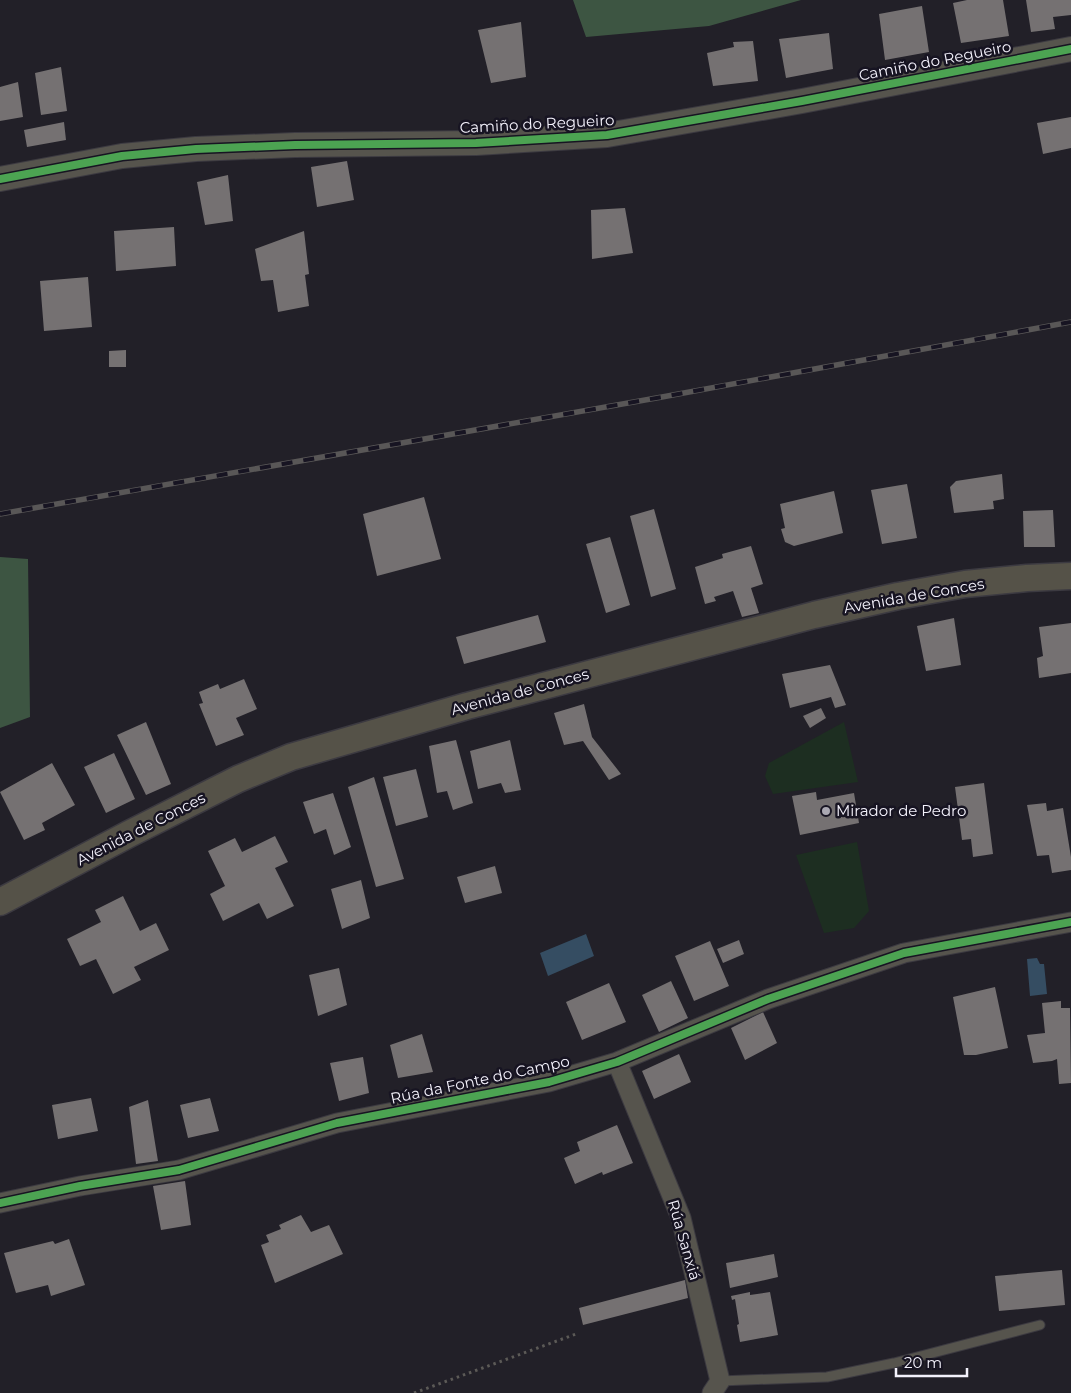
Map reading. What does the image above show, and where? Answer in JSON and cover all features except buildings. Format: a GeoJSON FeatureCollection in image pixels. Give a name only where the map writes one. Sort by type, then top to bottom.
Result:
{"type":"FeatureCollection","features":[{"type":"Feature","properties":{"kind":"main road","name":"Avenida de Conces"},"geometry":{"type":"LineString","coordinates":[[0,902],[238,779],[291,757],[466,706],[814,614],[964,584],[1071,576]]}},
{"type":"Feature","properties":{"kind":"street","name":"Camiño do Regueiro"},"geometry":{"type":"LineString","coordinates":[[0,179],[122,156],[196,149],[295,145],[476,143],[608,136],[1071,49]]}},
{"type":"Feature","properties":{"kind":"street","name":"Rúa da Fonte do Campo"},"geometry":{"type":"LineString","coordinates":[[0,1203],[80,1186],[179,1170],[337,1123],[549,1082],[617,1062],[768,999],[904,953],[1071,922]]}},
{"type":"Feature","properties":{"kind":"street","name":"Rúa Sanxiá"},"geometry":{"type":"LineString","coordinates":[[617,1062],[681,1218],[716,1387]]}},
{"type":"Feature","properties":{"kind":"lane"},"geometry":{"type":"LineString","coordinates":[[716,1387],[827,1377],[894,1363],[1040,1325]]}},
{"type":"Feature","properties":{"kind":"path"},"geometry":{"type":"LineString","coordinates":[[414,1393],[576,1334]]}},
{"type":"Feature","properties":{"kind":"green space"},"geometry":{"type":"Polygon","coordinates":[[[573,0],[801,0],[709,26],[586,37],[573,0]]]}},
{"type":"Feature","properties":{"kind":"green space"},"geometry":{"type":"Polygon","coordinates":[[[0,557],[28,559],[30,717],[0,728],[0,557]]]}},
{"type":"Feature","properties":{"kind":"green space"},"geometry":{"type":"Polygon","coordinates":[[[844,722],[858,782],[773,794],[765,776],[769,763],[844,722]]]}},
{"type":"Feature","properties":{"kind":"green space"},"geometry":{"type":"Polygon","coordinates":[[[857,842],[869,911],[854,928],[824,933],[796,855],[857,842]]]}},
{"type":"Feature","properties":{"kind":"water"},"geometry":{"type":"Polygon","coordinates":[[[586,934],[594,956],[548,976],[540,953],[586,934]]]}},
{"type":"Feature","properties":{"kind":"water"},"geometry":{"type":"Polygon","coordinates":[[[1037,958],[1040,964],[1044,964],[1047,994],[1030,996],[1027,959],[1037,958]]]}},
{"type":"Feature","properties":{"kind":"railway"},"geometry":{"type":"LineString","coordinates":[[0,514],[662,397],[1071,322]]}},
{"type":"Feature","properties":{"kind":"cycle path"},"geometry":{"type":"LineString","coordinates":[[0,179],[122,156],[196,149],[295,145],[476,143],[607,135],[802,101],[1071,49]]}},
{"type":"Feature","properties":{"kind":"cycle path"},"geometry":{"type":"LineString","coordinates":[[0,1203],[80,1186],[179,1170],[337,1123],[549,1082],[617,1062],[768,999],[904,953],[1071,922]]}},
{"type":"Feature","properties":{"kind":"place","name":"Mirador de Pedro"},"geometry":{"type":"Point","coordinates":[826,811]}}]}
